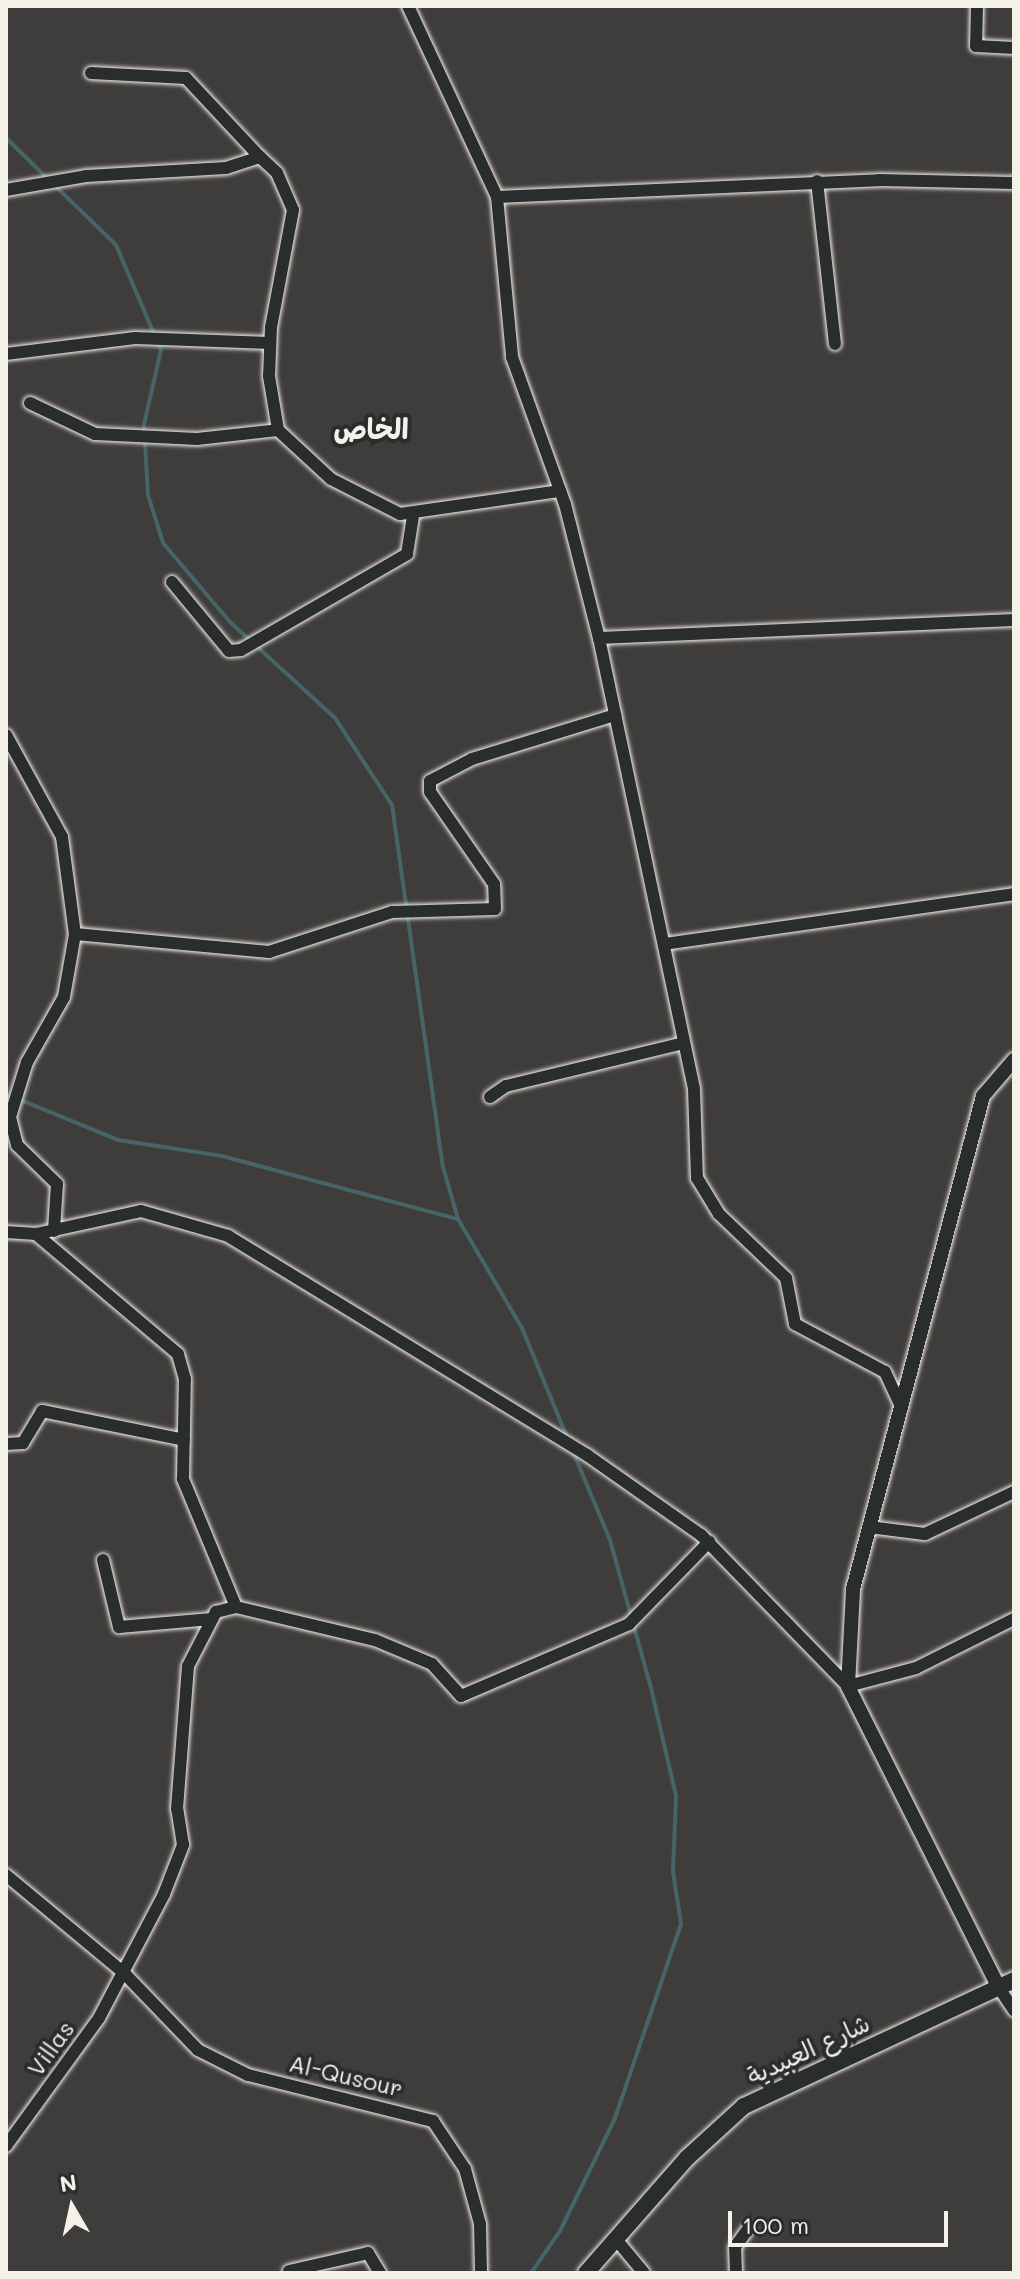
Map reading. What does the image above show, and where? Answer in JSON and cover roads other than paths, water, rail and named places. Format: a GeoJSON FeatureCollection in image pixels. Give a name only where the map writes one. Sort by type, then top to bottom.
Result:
{"type":"FeatureCollection","features":[{"type":"Feature","properties":{"kind":"main road","name":"شارع العبيدية"},"geometry":{"type":"LineString","coordinates":[[586,2273],[615,2238],[744,2106],[1006,1984]]}},
{"type":"Feature","properties":{"kind":"street"},"geometry":{"type":"LineString","coordinates":[[408,6],[497,197],[512,357],[560,491],[599,638],[698,1118],[697,1178],[708,1198],[786,1278],[795,1324],[885,1372],[901,1406]]}},
{"type":"Feature","properties":{"kind":"street"},"geometry":{"type":"LineString","coordinates":[[977,6],[976,46],[1014,48]]}},
{"type":"Feature","properties":{"kind":"street"},"geometry":{"type":"LineString","coordinates":[[91,73],[186,78],[277,173],[293,210],[270,343],[278,430],[331,479],[383,508],[413,515],[560,491]]}},
{"type":"Feature","properties":{"kind":"street"},"geometry":{"type":"LineString","coordinates":[[6,190],[86,176],[226,168],[260,157]]}},
{"type":"Feature","properties":{"kind":"street"},"geometry":{"type":"LineString","coordinates":[[497,197],[817,181],[1014,183]]}},
{"type":"Feature","properties":{"kind":"street"},"geometry":{"type":"LineString","coordinates":[[817,181],[835,344]]}},
{"type":"Feature","properties":{"kind":"street"},"geometry":{"type":"LineString","coordinates":[[6,354],[135,338],[270,343]]}},
{"type":"Feature","properties":{"kind":"street"},"geometry":{"type":"LineString","coordinates":[[30,403],[95,434],[197,439],[278,430]]}},
{"type":"Feature","properties":{"kind":"street"},"geometry":{"type":"LineString","coordinates":[[172,582],[229,651],[241,650],[407,554],[413,515]]}},
{"type":"Feature","properties":{"kind":"street"},"geometry":{"type":"LineString","coordinates":[[599,638],[1014,620]]}},
{"type":"Feature","properties":{"kind":"street"},"geometry":{"type":"LineString","coordinates":[[75,934],[269,952],[392,912],[495,909],[494,884],[430,792],[430,781],[472,759],[615,715]]}},
{"type":"Feature","properties":{"kind":"street"},"geometry":{"type":"LineString","coordinates":[[6,735],[62,837],[75,934],[64,997],[27,1062],[10,1117],[17,1145],[57,1184],[54,1231]]}},
{"type":"Feature","properties":{"kind":"street"},"geometry":{"type":"LineString","coordinates":[[664,944],[1014,894]]}},
{"type":"Feature","properties":{"kind":"street"},"geometry":{"type":"LineString","coordinates":[[490,1097],[506,1086],[684,1043]]}},
{"type":"Feature","properties":{"kind":"street"},"geometry":{"type":"LineString","coordinates":[[848,1686],[853,1589],[983,1096],[1014,1060]]}},
{"type":"Feature","properties":{"kind":"street"},"geometry":{"type":"LineString","coordinates":[[6,1232],[36,1234],[141,1211],[228,1236],[587,1455],[709,1542],[848,1686],[1006,1984],[1014,2010]]}},
{"type":"Feature","properties":{"kind":"street"},"geometry":{"type":"LineString","coordinates":[[36,1234],[178,1354],[191,1509],[236,1607]]}},
{"type":"Feature","properties":{"kind":"street"},"geometry":{"type":"LineString","coordinates":[[6,1444],[23,1443],[42,1411],[184,1440]]}},
{"type":"Feature","properties":{"kind":"street"},"geometry":{"type":"LineString","coordinates":[[869,1527],[925,1534],[1014,1492]]}},
{"type":"Feature","properties":{"kind":"street"},"geometry":{"type":"LineString","coordinates":[[103,1560],[119,1627],[212,1619],[236,1607],[375,1640],[432,1664],[461,1696],[629,1624],[709,1542]]}},
{"type":"Feature","properties":{"kind":"street","name":"Villas"},"geometry":{"type":"LineString","coordinates":[[6,2146],[99,2018],[183,1845],[177,1809],[188,1666],[212,1619]]}},
{"type":"Feature","properties":{"kind":"street"},"geometry":{"type":"LineString","coordinates":[[848,1686],[916,1668],[1014,1619]]}},
{"type":"Feature","properties":{"kind":"street","name":"Al-Qusour"},"geometry":{"type":"LineString","coordinates":[[6,1875],[123,1972],[198,2050],[248,2075],[433,2121],[465,2169],[480,2224],[481,2273]]}},
{"type":"Feature","properties":{"kind":"street"},"geometry":{"type":"LineString","coordinates":[[736,2273],[735,2247],[749,2228]]}},
{"type":"Feature","properties":{"kind":"street"},"geometry":{"type":"LineString","coordinates":[[615,2238],[644,2273]]}},
{"type":"Feature","properties":{"kind":"street"},"geometry":{"type":"LineString","coordinates":[[289,2271],[368,2253],[380,2273]]}},
{"type":"Feature","properties":{"kind":"waterway"},"geometry":{"type":"LineString","coordinates":[[6,138],[116,245],[161,350],[144,424],[148,495],[163,543],[230,622],[335,718],[392,805],[443,1167],[458,1219],[522,1328],[567,1437]]}},
{"type":"Feature","properties":{"kind":"waterway"},"geometry":{"type":"LineString","coordinates":[[6,1094],[118,1140],[222,1156],[457,1219]]}},
{"type":"Feature","properties":{"kind":"waterway"},"geometry":{"type":"LineString","coordinates":[[531,2273],[560,2231],[615,2118],[681,1924],[673,1872],[676,1796],[651,1688],[610,1540],[572,1449]]}},
{"type":"Feature","properties":{"kind":"district","name":"الخاص"},"geometry":{"type":"Point","coordinates":[371,428]}}]}
